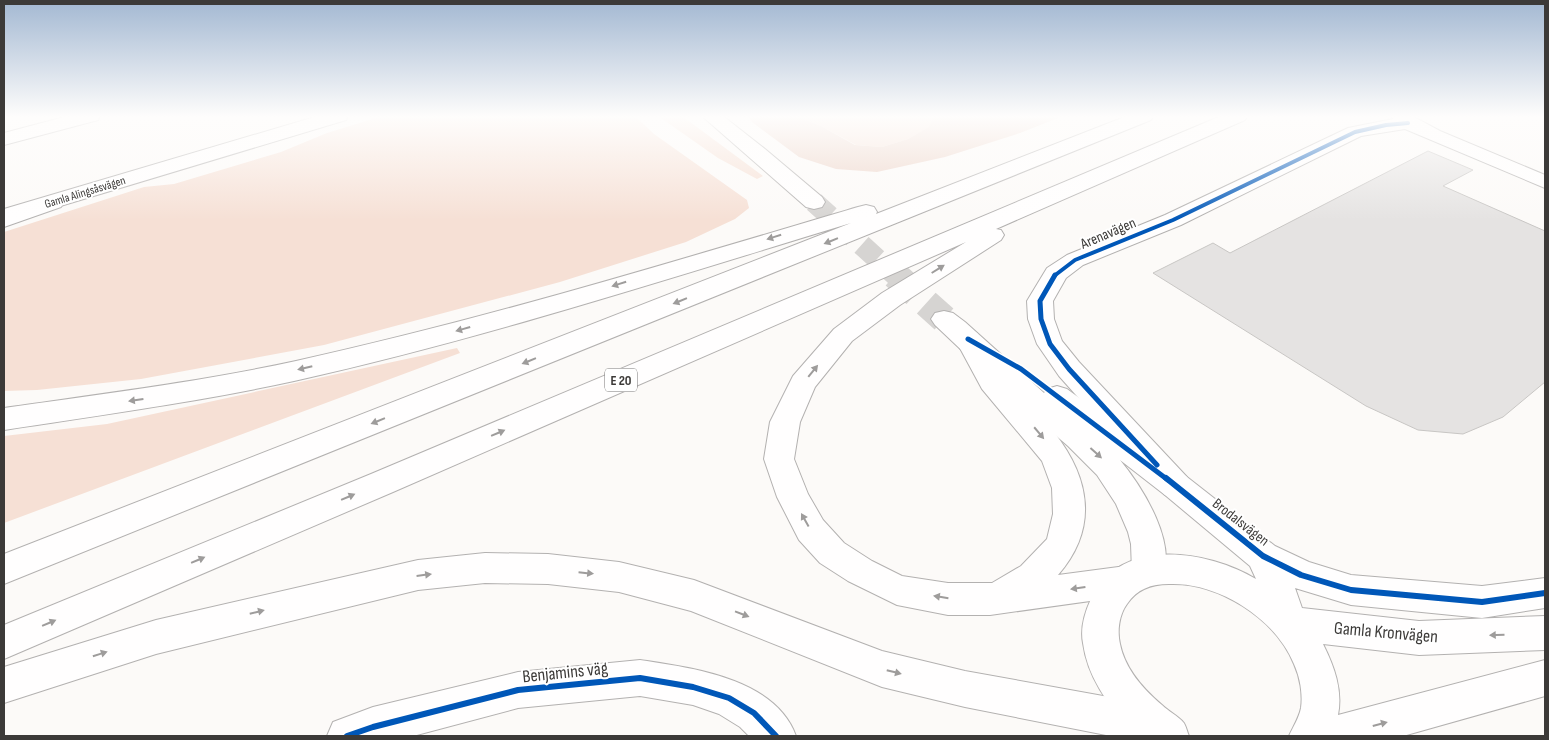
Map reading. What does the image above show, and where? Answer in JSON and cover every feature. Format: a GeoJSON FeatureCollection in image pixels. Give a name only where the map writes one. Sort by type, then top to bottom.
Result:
{"type":"FeatureCollection","features":[{"type":"Feature","properties":{"kind":"main road","name":"Gamla Alingsåsvägen"},"geometry":{"type":"LineString","coordinates":[[4,198],[170,151]]}},
{"type":"Feature","properties":{"kind":"main road","name":"Gamla Alingsåsvägen"},"geometry":{"type":"LineString","coordinates":[[4,216],[225,151]]}},
{"type":"Feature","properties":{"kind":"main road"},"geometry":{"type":"LineString","coordinates":[[755,151],[814,202]]}},
{"type":"Feature","properties":{"kind":"main road"},"geometry":{"type":"LineString","coordinates":[[4,569],[1058,151]]}},
{"type":"Feature","properties":{"kind":"main road","name":"E 20"},"geometry":{"type":"LineString","coordinates":[[4,642],[374,486],[1157,151]]}},
{"type":"Feature","properties":{"kind":"main road","name":"Arenavägen"},"geometry":{"type":"LineString","coordinates":[[1176,486],[1069,369],[1050,344],[1041,319],[1040,300],[1056,273],[1075,260],[1173,220],[1317,151]]}},
{"type":"Feature","properties":{"kind":"main road","name":"Arenavägen"},"geometry":{"type":"LineString","coordinates":[[1468,151],[1545,182]]}},
{"type":"Feature","properties":{"kind":"main road"},"geometry":{"type":"LineString","coordinates":[[4,419],[184,393],[294,371],[420,341],[569,300],[815,225],[990,178]]}},
{"type":"Feature","properties":{"kind":"main road"},"geometry":{"type":"LineString","coordinates":[[1066,189],[891,299],[843,335],[803,383],[785,422],[779,459],[793,497],[811,530],[832,554],[860,571],[898,590],[948,598],[990,599],[1138,576],[1175,568],[1205,572],[1219,577],[1256,596],[1287,623],[1309,654],[1320,688],[1318,720],[1309,736]]}},
{"type":"Feature","properties":{"kind":"main road"},"geometry":{"type":"LineString","coordinates":[[4,220],[54,202]]}},
{"type":"Feature","properties":{"kind":"main road","name":"Brodalsvägen"},"geometry":{"type":"LineString","coordinates":[[944,319],[968,338],[1011,380],[1103,460],[1135,507],[1147,540],[1138,576]]}},
{"type":"Feature","properties":{"kind":"main road"},"geometry":{"type":"LineString","coordinates":[[968,338],[992,381],[1054,452],[1066,475],[1070,499],[1069,518],[1063,542],[1045,567],[1019,588],[990,599]]}},
{"type":"Feature","properties":{"kind":"main road","name":"Brodalsvägen"},"geometry":{"type":"LineString","coordinates":[[968,338],[1021,369],[1176,486],[1263,556],[1301,574],[1351,590],[1482,602],[1545,593]]}},
{"type":"Feature","properties":{"kind":"main road","name":"Brodalsvägen"},"geometry":{"type":"LineString","coordinates":[[1263,556],[1281,595],[1287,623]]}},
{"type":"Feature","properties":{"kind":"main road"},"geometry":{"type":"LineString","coordinates":[[4,685],[156,637],[418,575],[485,568],[548,569],[620,577],[694,596],[882,669],[965,689],[1161,731]]}},
{"type":"Feature","properties":{"kind":"main road"},"geometry":{"type":"LineString","coordinates":[[1138,576],[1115,591],[1107,604],[1102,618],[1101,635],[1110,672],[1121,691],[1135,708],[1161,731]]}},
{"type":"Feature","properties":{"kind":"main road","name":"Gamla Kronvägen"},"geometry":{"type":"LineString","coordinates":[[1287,623],[1419,638],[1545,633]]}},
{"type":"Feature","properties":{"kind":"main road","name":"Benjamins väg"},"geometry":{"type":"LineString","coordinates":[[347,736],[372,727],[518,690],[640,678],[693,687],[729,698],[754,713],[776,736]]}},
{"type":"Feature","properties":{"kind":"main road"},"geometry":{"type":"LineString","coordinates":[[1333,736],[1545,678]]}},
{"type":"Feature","properties":{"kind":"shaded area"},"geometry":{"type":"Polygon","coordinates":[[[677,151],[747,200],[749,208],[735,219],[686,242],[560,282],[324,345],[141,379],[37,390],[4,391],[4,232],[144,187],[174,184],[281,152],[677,151]]]}},
{"type":"Feature","properties":{"kind":"shaded area"},"geometry":{"type":"Polygon","coordinates":[[[707,151],[729,151],[763,176],[757,179],[707,151]]]}},
{"type":"Feature","properties":{"kind":"shaded area"},"geometry":{"type":"Polygon","coordinates":[[[790,151],[965,151],[945,157],[877,172],[836,169],[799,157],[790,151]]]}},
{"type":"Feature","properties":{"kind":"shaded area"},"geometry":{"type":"Polygon","coordinates":[[[457,348],[460,353],[4,523],[4,436],[107,424],[457,348]]]}},
{"type":"Feature","properties":{"kind":"building"},"geometry":{"type":"Polygon","coordinates":[[[1428,151],[1473,170],[1443,186],[1545,231],[1545,382],[1503,417],[1463,434],[1418,430],[1366,406],[1153,273],[1213,243],[1230,253],[1428,151]]]}},
{"type":"Feature","properties":{"kind":"tunnel"},"geometry":{"type":"LineString","coordinates":[[814,202],[896,276]]}},
{"type":"Feature","properties":{"kind":"tunnel"},"geometry":{"type":"LineString","coordinates":[[895,275],[944,319]]}},
{"type":"Feature","properties":{"kind":"cycle path"},"geometry":{"type":"LineString","coordinates":[[1157,465],[1069,369],[1050,344],[1041,319],[1040,301],[1047,286],[1056,273],[1075,260],[1173,220],[1317,151]]}},
{"type":"Feature","properties":{"kind":"cycle path"},"geometry":{"type":"LineString","coordinates":[[968,339],[1021,369],[1176,486],[1263,556],[1301,575],[1351,590],[1482,602],[1545,593]]}},
{"type":"Feature","properties":{"kind":"cycle path"},"geometry":{"type":"LineString","coordinates":[[347,736],[373,727],[518,690],[640,678],[693,687],[729,698],[754,713],[776,736]]}}]}
